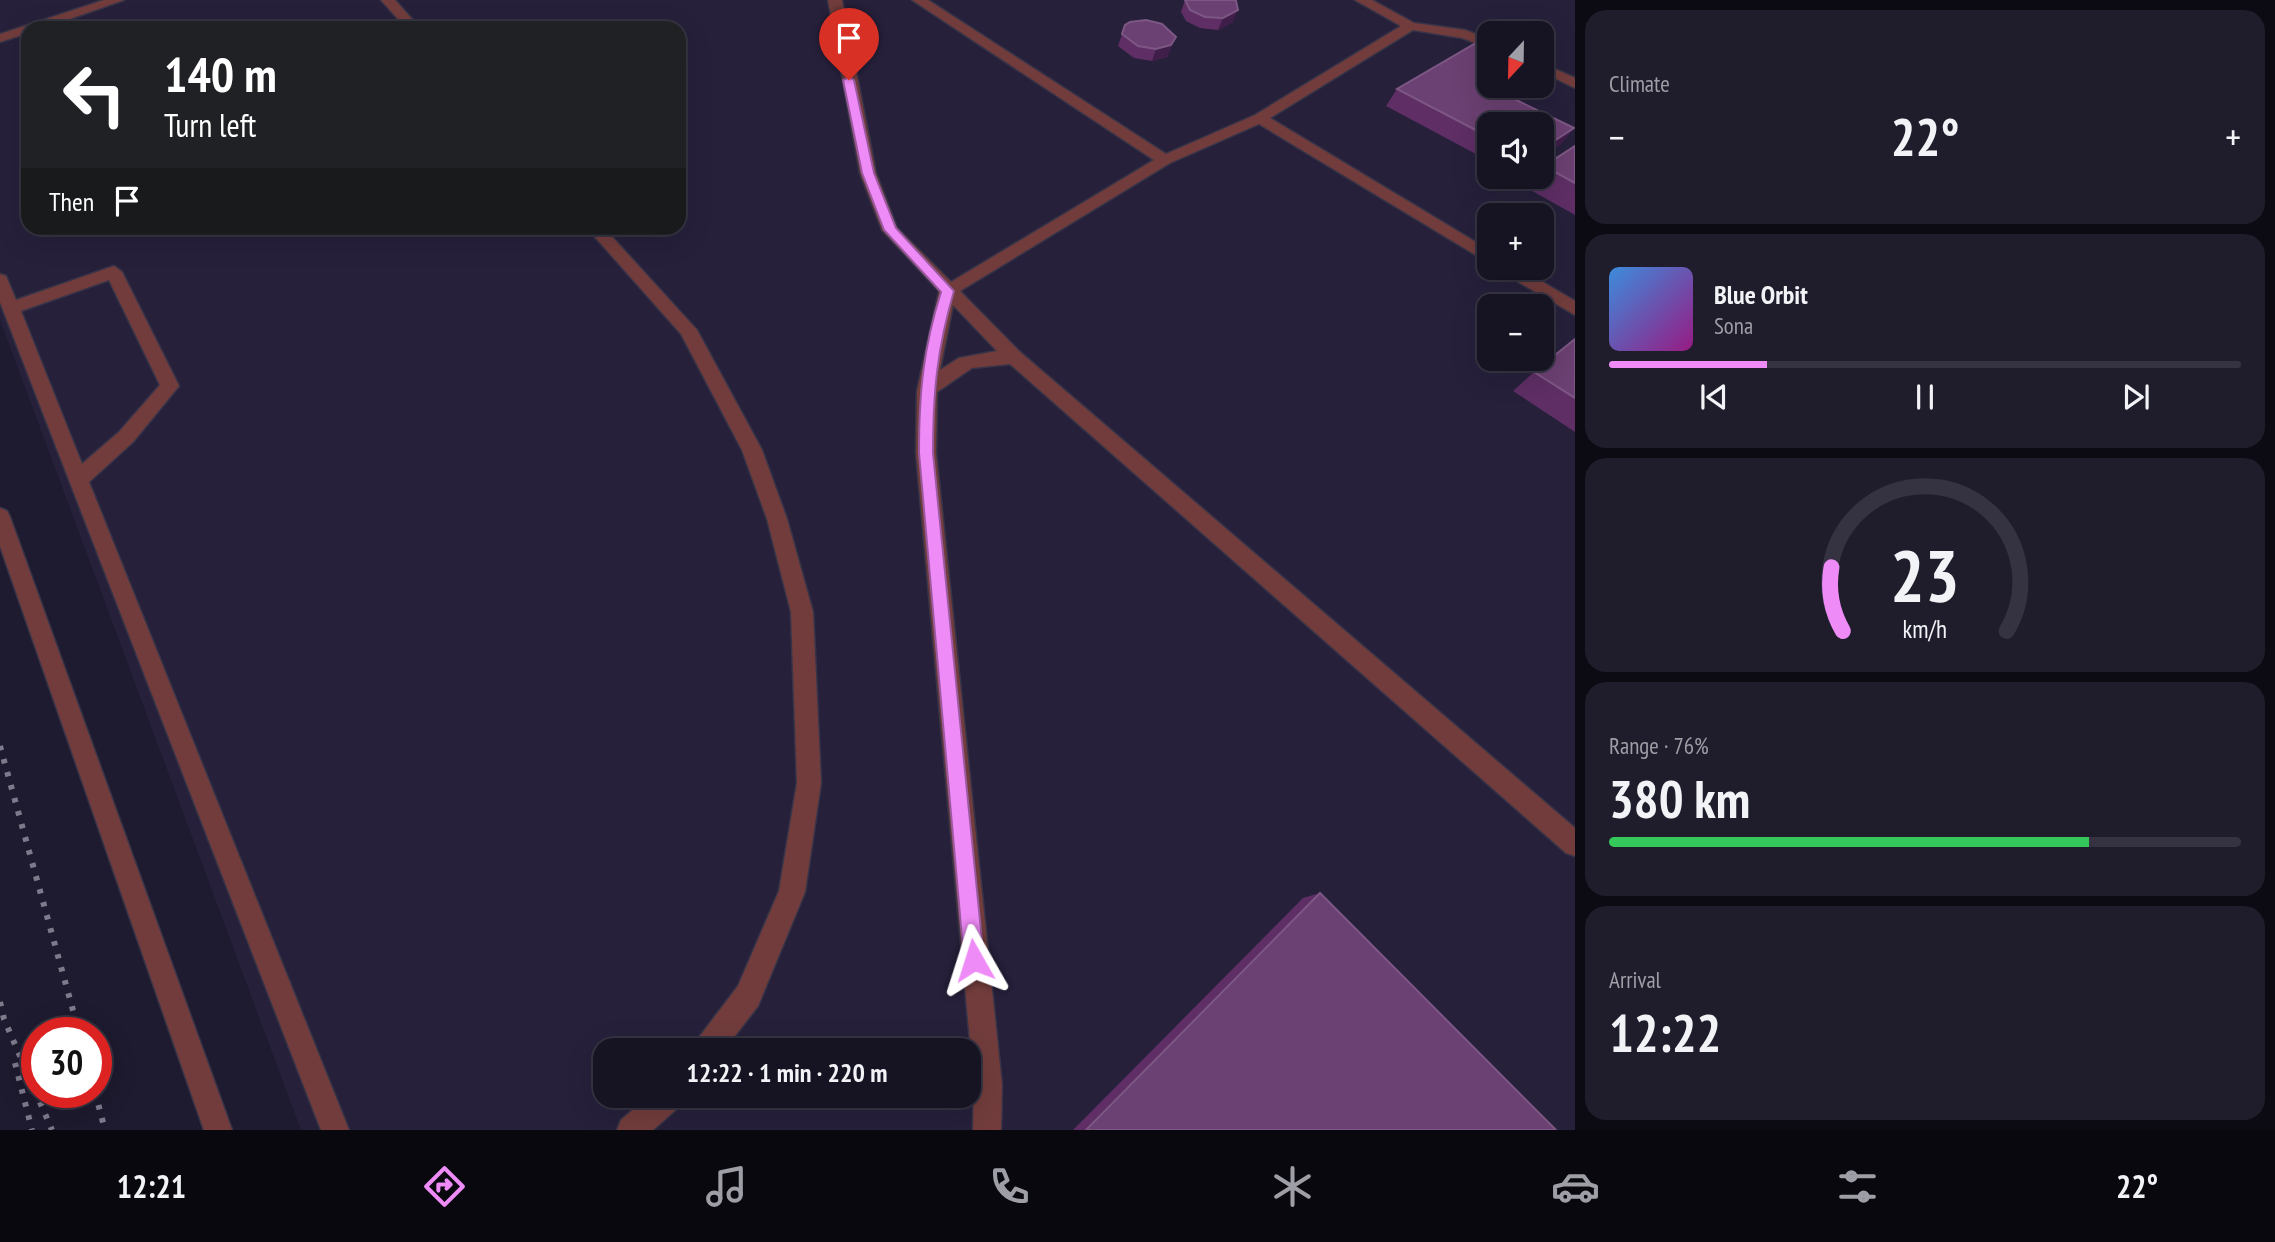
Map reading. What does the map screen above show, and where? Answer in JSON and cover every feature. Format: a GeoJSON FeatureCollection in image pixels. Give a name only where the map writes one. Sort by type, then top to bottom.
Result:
{"type":"FeatureCollection","features":[{"type":"Feature","properties":{"kind":"street"},"geometry":{"type":"LineString","coordinates":[[54,21],[117,0]]}},
{"type":"Feature","properties":{"kind":"street"},"geometry":{"type":"LineString","coordinates":[[388,0],[407,21]]}},
{"type":"Feature","properties":{"kind":"street"},"geometry":{"type":"LineString","coordinates":[[835,0],[868,173],[890,230],[1014,357],[1575,844]]}},
{"type":"Feature","properties":{"kind":"street"},"geometry":{"type":"LineString","coordinates":[[919,0],[1164,160]]}},
{"type":"Feature","properties":{"kind":"street"},"geometry":{"type":"LineString","coordinates":[[1362,0],[1411,26],[1465,34],[1477,39]]}},
{"type":"Feature","properties":{"kind":"street"},"geometry":{"type":"LineString","coordinates":[[987,1130],[988,1085],[926,453],[926,391],[935,333],[948,291],[1164,160],[1260,118],[1411,26]]}},
{"type":"Feature","properties":{"kind":"street"},"geometry":{"type":"LineString","coordinates":[[0,38],[21,32]]}},
{"type":"Feature","properties":{"kind":"street"},"geometry":{"type":"LineString","coordinates":[[1554,73],[1575,83]]}},
{"type":"Feature","properties":{"kind":"street"},"geometry":{"type":"LineString","coordinates":[[1260,118],[1477,250]]}},
{"type":"Feature","properties":{"kind":"street"},"geometry":{"type":"LineString","coordinates":[[601,235],[688,330],[752,450],[777,519],[802,612],[809,783],[792,892],[748,996],[716,1038]]}},
{"type":"Feature","properties":{"kind":"street"},"geometry":{"type":"LineString","coordinates":[[11,308],[114,272],[170,386],[126,437],[79,479]]}},
{"type":"Feature","properties":{"kind":"street"},"geometry":{"type":"LineString","coordinates":[[0,280],[335,1130]]}},
{"type":"Feature","properties":{"kind":"street"},"geometry":{"type":"LineString","coordinates":[[1527,280],[1575,309]]}},
{"type":"Feature","properties":{"kind":"street"},"geometry":{"type":"LineString","coordinates":[[926,391],[954,367],[976,358],[1014,357]]}},
{"type":"Feature","properties":{"kind":"street"},"geometry":{"type":"LineString","coordinates":[[0,517],[218,1130]]}},
{"type":"Feature","properties":{"kind":"street"},"geometry":{"type":"LineString","coordinates":[[631,1130],[656,1108]]}},
{"type":"Feature","properties":{"kind":"shaded area"},"geometry":{"type":"Polygon","coordinates":[[[0,0],[1575,0],[1575,1130],[301,1130],[0,320],[0,0]]]}},
{"type":"Feature","properties":{"kind":"building"},"geometry":{"type":"Polygon","coordinates":[[[1185,0],[1234,0],[1238,10],[1223,18],[1205,17],[1190,10],[1185,0]]]}},
{"type":"Feature","properties":{"kind":"building"},"geometry":{"type":"Polygon","coordinates":[[[1146,20],[1162,24],[1176,37],[1171,45],[1156,49],[1138,46],[1122,34],[1125,25],[1130,22],[1146,20]]]}},
{"type":"Feature","properties":{"kind":"building"},"geometry":{"type":"Polygon","coordinates":[[[1476,43],[1477,98],[1512,98],[1541,112],[1477,112],[1477,131],[1397,89],[1476,43]]]}},
{"type":"Feature","properties":{"kind":"building"},"geometry":{"type":"Polygon","coordinates":[[[1554,118],[1574,128],[1554,141],[1554,118]]]}},
{"type":"Feature","properties":{"kind":"building"},"geometry":{"type":"Polygon","coordinates":[[[1575,146],[1575,183],[1554,171],[1554,160],[1575,146]]]}},
{"type":"Feature","properties":{"kind":"building"},"geometry":{"type":"Polygon","coordinates":[[[1575,339],[1575,398],[1534,372],[1554,371],[1554,356],[1575,339]]]}},
{"type":"Feature","properties":{"kind":"building"},"geometry":{"type":"Polygon","coordinates":[[[1320,893],[1556,1130],[1086,1130],[1320,893]]]}},
{"type":"Feature","properties":{"kind":"railway"},"geometry":{"type":"LineString","coordinates":[[0,746],[75,1017]]}},
{"type":"Feature","properties":{"kind":"railway"},"geometry":{"type":"LineString","coordinates":[[0,1002],[4,1019],[52,1130]]}},
{"type":"Feature","properties":{"kind":"railway"},"geometry":{"type":"LineString","coordinates":[[15,1063],[32,1130]]}},
{"type":"Feature","properties":{"kind":"railway"},"geometry":{"type":"LineString","coordinates":[[99,1108],[105,1130]]}},
{"type":"Feature","properties":{"kind":"route"},"geometry":{"type":"LineString","coordinates":[[849,80],[868,173],[890,230],[948,291],[935,333],[926,391],[926,453],[974,960]]}}]}
